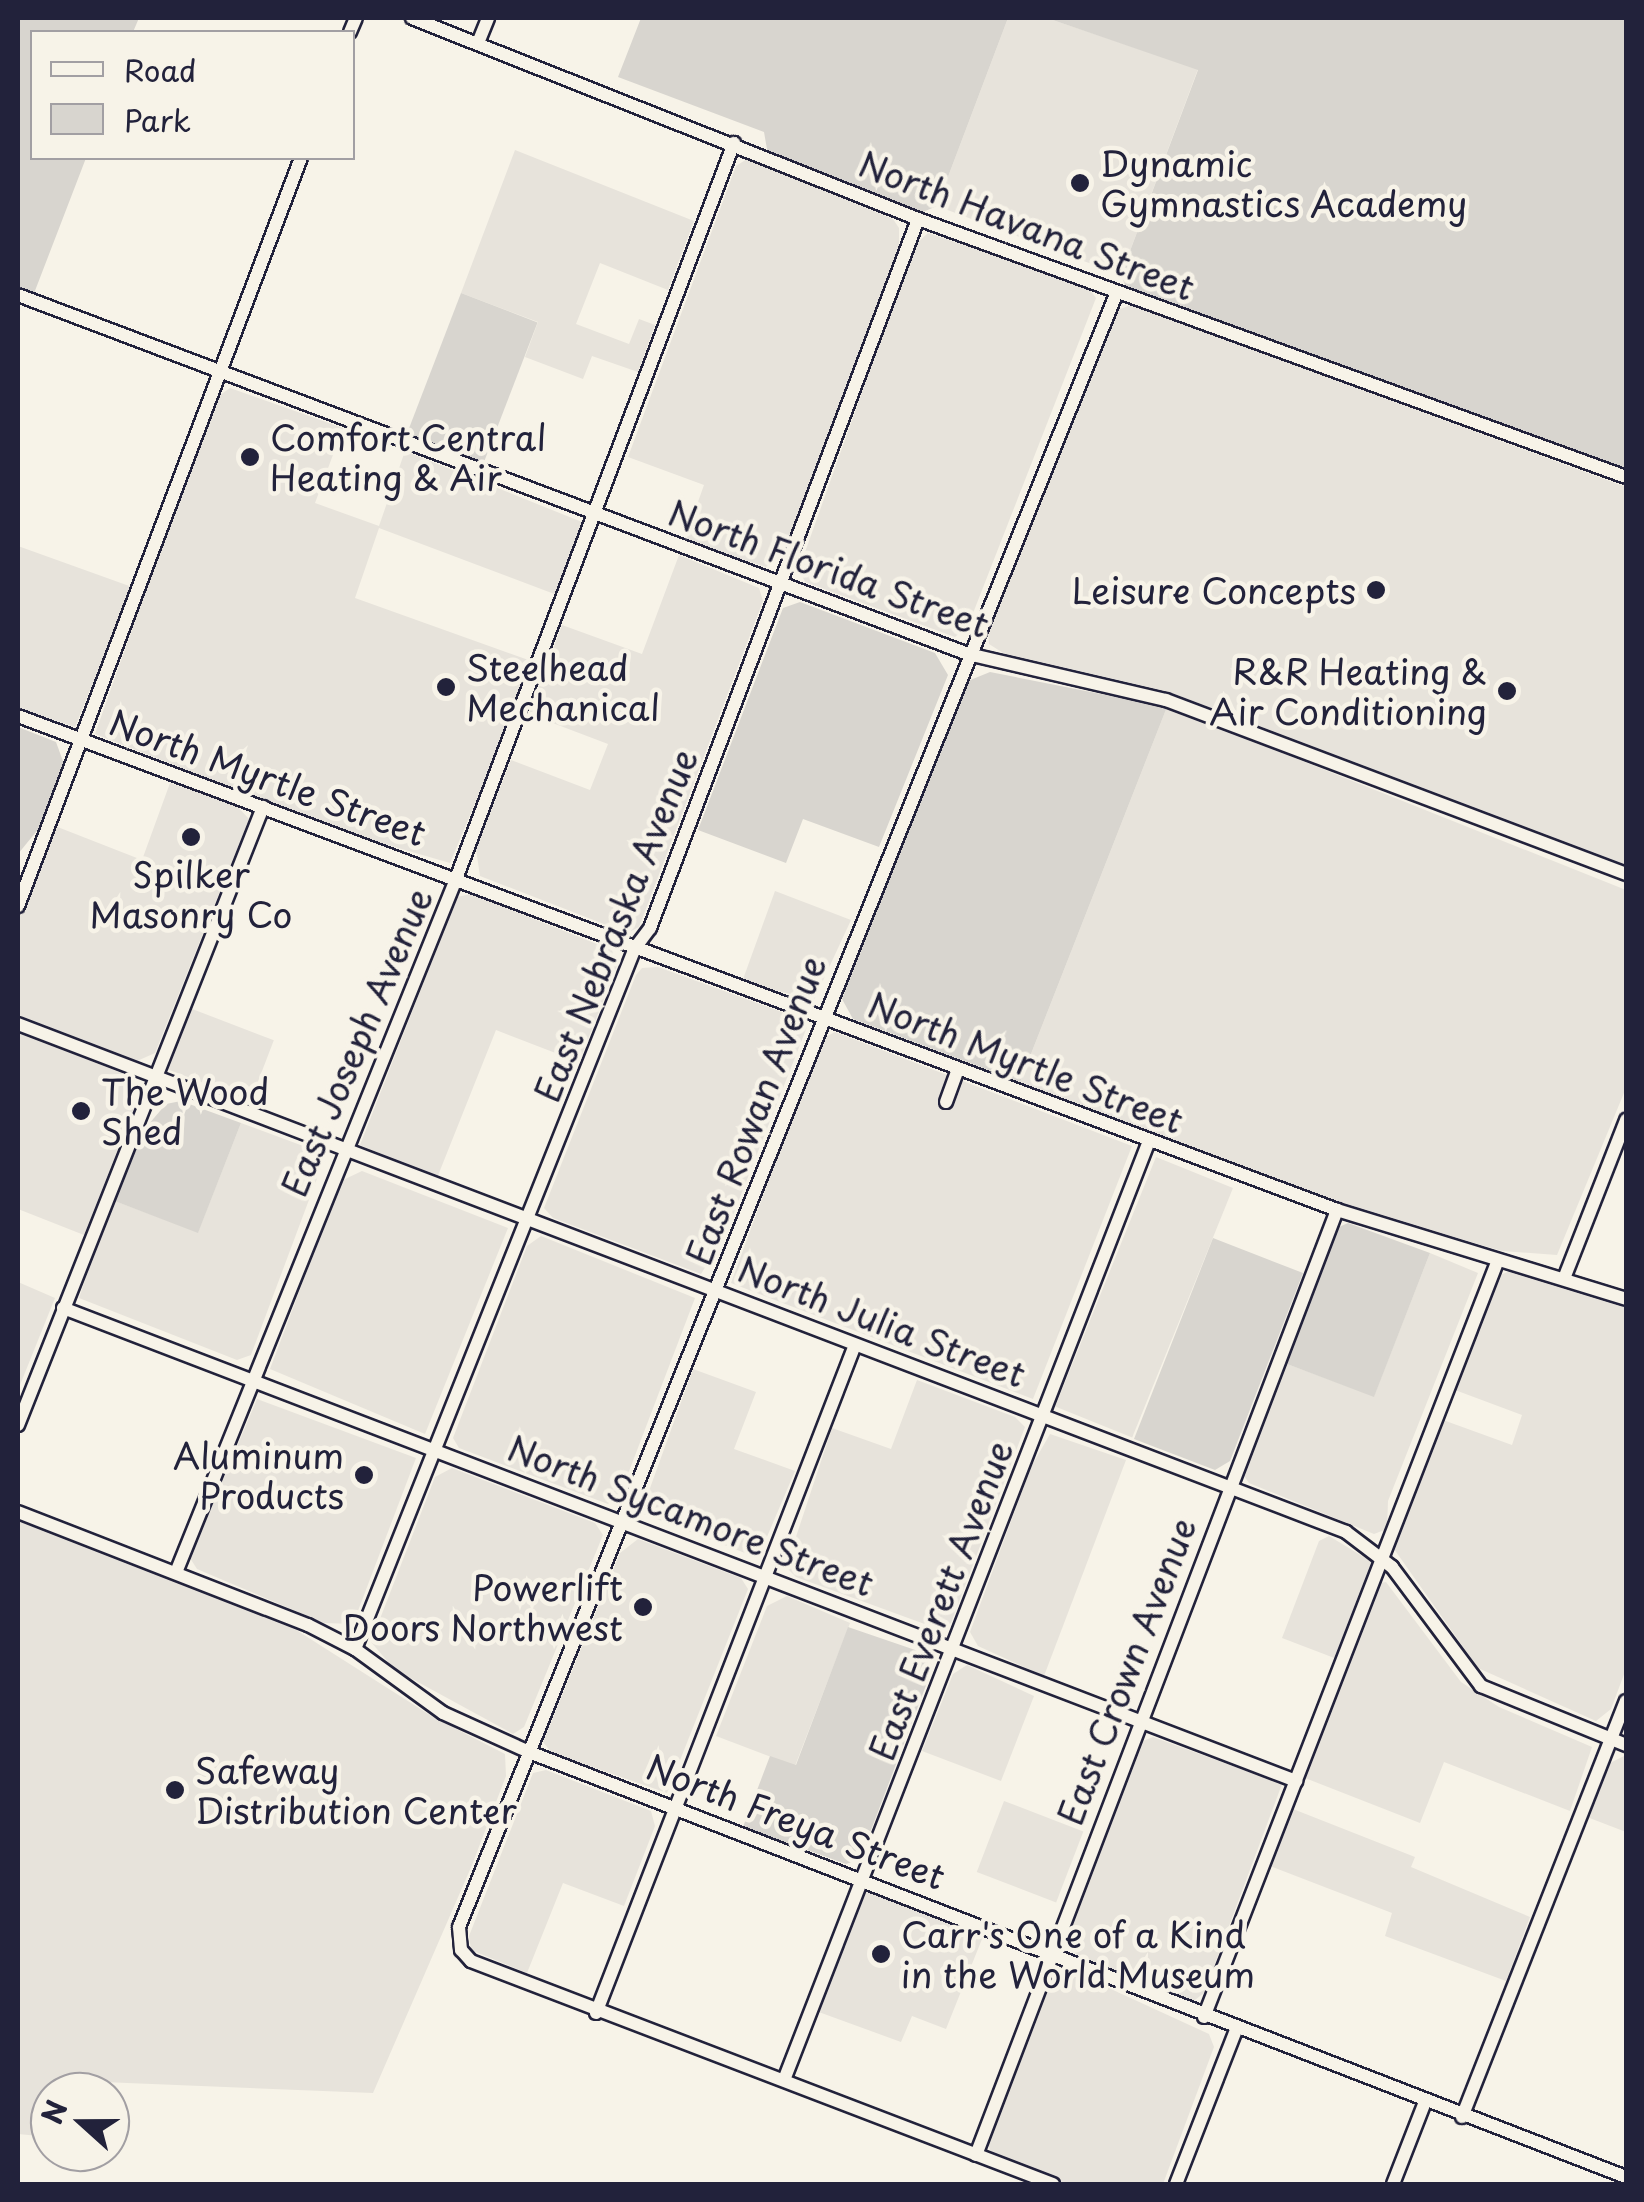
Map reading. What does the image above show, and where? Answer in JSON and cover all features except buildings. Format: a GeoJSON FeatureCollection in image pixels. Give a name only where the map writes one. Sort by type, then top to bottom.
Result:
{"type":"FeatureCollection","features":[{"type":"Feature","properties":{"kind":"street","name":"North Havana Street"},"geometry":{"type":"LineString","coordinates":[[412,18],[918,219],[1626,477]]}},
{"type":"Feature","properties":{"kind":"street"},"geometry":{"type":"LineString","coordinates":[[478,43],[488,18]]}},
{"type":"Feature","properties":{"kind":"street","name":"East Joseph Avenue"},"geometry":{"type":"LineString","coordinates":[[176,1570],[341,1150],[456,879],[734,143]]}},
{"type":"Feature","properties":{"kind":"street"},"geometry":{"type":"LineString","coordinates":[[18,906],[300,160]]}},
{"type":"Feature","properties":{"kind":"street","name":"East Nebraska Avenue"},"geometry":{"type":"LineString","coordinates":[[354,1649],[635,948],[650,928],[918,219]]}},
{"type":"Feature","properties":{"kind":"street","name":"East Rowan Avenue"},"geometry":{"type":"LineString","coordinates":[[596,2013],[471,1961],[461,1950],[459,1927],[1116,292]]}},
{"type":"Feature","properties":{"kind":"street","name":"North Florida Street"},"geometry":{"type":"LineString","coordinates":[[18,295],[968,654],[1166,700],[1626,874]]}},
{"type":"Feature","properties":{"kind":"street","name":"North Myrtle Street"},"geometry":{"type":"LineString","coordinates":[[18,716],[1337,1210],[1498,1260],[1565,1276],[1626,1299]]}},
{"type":"Feature","properties":{"kind":"street"},"geometry":{"type":"LineString","coordinates":[[18,1425],[263,807]]}},
{"type":"Feature","properties":{"kind":"street","name":"North Julia Street"},"geometry":{"type":"LineString","coordinates":[[18,1024],[341,1150],[718,1288],[856,1345],[1346,1532],[1382,1558],[1481,1686],[1626,1745]]}},
{"type":"Feature","properties":{"kind":"street"},"geometry":{"type":"LineString","coordinates":[[946,1102],[958,1069]]}},
{"type":"Feature","properties":{"kind":"street"},"geometry":{"type":"LineString","coordinates":[[1565,1276],[1626,1120]]}},
{"type":"Feature","properties":{"kind":"street","name":"East Everett Avenue"},"geometry":{"type":"LineString","coordinates":[[784,2080],[1150,1141]]}},
{"type":"Feature","properties":{"kind":"street","name":"East Crown Avenue"},"geometry":{"type":"LineString","coordinates":[[976,2155],[1050,1950],[1337,1210]]}},
{"type":"Feature","properties":{"kind":"street"},"geometry":{"type":"LineString","coordinates":[[1204,2017],[1498,1260]]}},
{"type":"Feature","properties":{"kind":"street","name":"North Sycamore Street"},"geometry":{"type":"LineString","coordinates":[[63,1308],[1296,1780]]}},
{"type":"Feature","properties":{"kind":"street"},"geometry":{"type":"LineString","coordinates":[[856,1345],[596,2013],[784,2080],[1052,2184]]}},
{"type":"Feature","properties":{"kind":"street","name":"North Freya Street"},"geometry":{"type":"LineString","coordinates":[[18,1512],[176,1570],[354,1649],[443,1713],[529,1752],[1050,1950],[1204,2017],[1609,2178],[1626,2178]]}},
{"type":"Feature","properties":{"kind":"street"},"geometry":{"type":"LineString","coordinates":[[1462,2117],[1626,1701]]}},
{"type":"Feature","properties":{"kind":"street"},"geometry":{"type":"LineString","coordinates":[[1176,2184],[1236,2030]]}},
{"type":"Feature","properties":{"kind":"street"},"geometry":{"type":"LineString","coordinates":[[1393,2184],[1425,2102]]}},
{"type":"Feature","properties":{"kind":"shaded area"},"geometry":{"type":"Polygon","coordinates":[[[1008,18],[1047,18],[1198,69],[1121,275],[937,206],[1008,18]]]}},
{"type":"Feature","properties":{"kind":"shaded area"},"geometry":{"type":"Polygon","coordinates":[[[515,150],[694,221],[668,290],[600,263],[576,324],[629,344],[639,319],[655,325],[638,372],[592,356],[583,379],[525,357],[538,322],[461,293],[515,150]]]}},
{"type":"Feature","properties":{"kind":"shaded area"},"geometry":{"type":"Polygon","coordinates":[[[747,159],[893,219],[899,228],[899,245],[799,515],[783,554],[766,567],[684,541],[704,485],[628,457],[736,166],[747,159]]]}},
{"type":"Feature","properties":{"kind":"shaded area"},"geometry":{"type":"Polygon","coordinates":[[[928,233],[1087,286],[1096,298],[968,626],[955,637],[805,582],[799,569],[914,246],[928,233]]]}},
{"type":"Feature","properties":{"kind":"shaded area"},"geometry":{"type":"Polygon","coordinates":[[[1131,305],[1626,487],[1626,868],[1169,692],[1011,658],[989,644],[988,631],[1115,311],[1131,305]]]}},
{"type":"Feature","properties":{"kind":"shaded area"},"geometry":{"type":"Polygon","coordinates":[[[230,388],[343,428],[315,503],[379,526],[405,451],[582,522],[557,595],[379,528],[355,598],[534,662],[450,863],[350,834],[95,734],[204,426],[216,398],[230,388]]]}},
{"type":"Feature","properties":{"kind":"shaded area"},"geometry":{"type":"Polygon","coordinates":[[[18,546],[132,587],[75,727],[18,708],[18,546]]]}},
{"type":"Feature","properties":{"kind":"shaded area"},"geometry":{"type":"Polygon","coordinates":[[[679,555],[759,588],[763,601],[639,927],[627,933],[480,876],[476,849],[511,760],[590,790],[608,744],[529,714],[562,625],[642,654],[679,555]]]}},
{"type":"Feature","properties":{"kind":"shaded area"},"geometry":{"type":"Polygon","coordinates":[[[1167,707],[1626,890],[1626,1088],[1557,1255],[1502,1251],[1347,1206],[1020,1082],[1167,707]]]}},
{"type":"Feature","properties":{"kind":"shaded area"},"geometry":{"type":"Polygon","coordinates":[[[170,783],[235,804],[249,819],[155,1053],[137,1061],[18,1015],[18,919],[55,826],[142,860],[170,783]]]}},
{"type":"Feature","properties":{"kind":"shaded area"},"geometry":{"type":"Polygon","coordinates":[[[775,891],[851,920],[814,1000],[742,982],[775,891]]]}},
{"type":"Feature","properties":{"kind":"shaded area"},"geometry":{"type":"Polygon","coordinates":[[[471,894],[612,950],[617,966],[579,1062],[496,1030],[437,1178],[360,1145],[457,897],[471,894]]]}},
{"type":"Feature","properties":{"kind":"shaded area"},"geometry":{"type":"Polygon","coordinates":[[[658,967],[801,1019],[807,1027],[726,1233],[701,1274],[553,1218],[544,1208],[636,975],[642,968],[658,967]]]}},
{"type":"Feature","properties":{"kind":"shaded area"},"geometry":{"type":"Polygon","coordinates":[[[187,1007],[274,1040],[251,1101],[164,1068],[187,1007]]]}},
{"type":"Feature","properties":{"kind":"shaded area"},"geometry":{"type":"Polygon","coordinates":[[[18,1032],[129,1076],[142,1088],[84,1235],[18,1209],[18,1032]]]}},
{"type":"Feature","properties":{"kind":"shaded area"},"geometry":{"type":"Polygon","coordinates":[[[835,1032],[1132,1146],[1033,1399],[731,1283],[820,1040],[835,1032]]]}},
{"type":"Feature","properties":{"kind":"shaded area"},"geometry":{"type":"Polygon","coordinates":[[[241,1123],[314,1150],[322,1165],[251,1355],[237,1360],[79,1298],[112,1200],[198,1232],[241,1123]]]}},
{"type":"Feature","properties":{"kind":"shaded area"},"geometry":{"type":"Polygon","coordinates":[[[1156,1157],[1233,1188],[1132,1438],[1055,1406],[1156,1157]]]}},
{"type":"Feature","properties":{"kind":"shaded area"},"geometry":{"type":"Polygon","coordinates":[[[362,1171],[508,1228],[425,1434],[270,1369],[341,1181],[362,1171]]]}},
{"type":"Feature","properties":{"kind":"shaded area"},"geometry":{"type":"Polygon","coordinates":[[[541,1236],[695,1298],[620,1495],[608,1504],[459,1448],[453,1438],[527,1246],[541,1236]]]}},
{"type":"Feature","properties":{"kind":"shaded area"},"geometry":{"type":"Polygon","coordinates":[[[1430,1253],[1478,1273],[1388,1501],[1387,1529],[1374,1534],[1249,1483],[1244,1476],[1287,1364],[1374,1396],[1430,1253]]]}},
{"type":"Feature","properties":{"kind":"shaded area"},"geometry":{"type":"Polygon","coordinates":[[[1515,1269],[1626,1308],[1626,1669],[1611,1709],[1596,1721],[1478,1668],[1394,1549],[1443,1420],[1512,1445],[1522,1415],[1455,1390],[1500,1275],[1515,1269]]]}},
{"type":"Feature","properties":{"kind":"shaded area"},"geometry":{"type":"Polygon","coordinates":[[[18,1282],[55,1298],[18,1390],[18,1282]]]}},
{"type":"Feature","properties":{"kind":"shaded area"},"geometry":{"type":"Polygon","coordinates":[[[693,1369],[756,1392],[734,1449],[795,1471],[758,1558],[641,1513],[693,1369]]]}},
{"type":"Feature","properties":{"kind":"shaded area"},"geometry":{"type":"Polygon","coordinates":[[[917,1380],[1015,1417],[1025,1427],[951,1623],[941,1630],[796,1577],[786,1567],[832,1428],[891,1449],[917,1380]]]}},
{"type":"Feature","properties":{"kind":"shaded area"},"geometry":{"type":"Polygon","coordinates":[[[257,1399],[416,1458],[353,1624],[324,1623],[197,1569],[190,1558],[257,1399]]]}},
{"type":"Feature","properties":{"kind":"shaded area"},"geometry":{"type":"Polygon","coordinates":[[[1050,1434],[1126,1460],[1044,1676],[978,1646],[970,1632],[1031,1467],[1050,1434]]]}},
{"type":"Feature","properties":{"kind":"shaded area"},"geometry":{"type":"Polygon","coordinates":[[[452,1468],[595,1523],[603,1535],[524,1727],[513,1734],[394,1669],[371,1642],[435,1477],[452,1468]]]}},
{"type":"Feature","properties":{"kind":"shaded area"},"geometry":{"type":"Polygon","coordinates":[[[18,1520],[290,1626],[433,1717],[505,1754],[506,1776],[472,1865],[373,2093],[130,2083],[130,2072],[30,2072],[30,2135],[18,2134],[18,1520]]]}},
{"type":"Feature","properties":{"kind":"shaded area"},"geometry":{"type":"Polygon","coordinates":[[[1329,1536],[1372,1562],[1337,1659],[1282,1638],[1319,1541],[1329,1536]]]}},
{"type":"Feature","properties":{"kind":"shaded area"},"geometry":{"type":"Polygon","coordinates":[[[638,1539],[741,1578],[748,1589],[667,1793],[552,1753],[543,1742],[620,1553],[638,1539]]]}},
{"type":"Feature","properties":{"kind":"shaded area"},"geometry":{"type":"Polygon","coordinates":[[[1386,1582],[1461,1682],[1499,1707],[1592,1747],[1570,1811],[1444,1762],[1420,1823],[1305,1778],[1380,1583],[1386,1582]]]}},
{"type":"Feature","properties":{"kind":"shaded area"},"geometry":{"type":"Polygon","coordinates":[[[787,1596],[850,1623],[795,1766],[716,1736],[767,1606],[787,1596]]]}},
{"type":"Feature","properties":{"kind":"shaded area"},"geometry":{"type":"Polygon","coordinates":[[[967,1665],[1034,1696],[1001,1781],[922,1751],[953,1674],[967,1665]]]}},
{"type":"Feature","properties":{"kind":"shaded area"},"geometry":{"type":"Polygon","coordinates":[[[1153,1737],[1282,1784],[1204,1993],[1191,2003],[1076,1954],[1063,1941],[1138,1743],[1153,1737]]]}},
{"type":"Feature","properties":{"kind":"shaded area"},"geometry":{"type":"Polygon","coordinates":[[[1626,1755],[1626,1832],[1587,1817],[1610,1763],[1626,1755]]]}},
{"type":"Feature","properties":{"kind":"shaded area"},"geometry":{"type":"Polygon","coordinates":[[[546,1770],[651,1811],[655,1826],[624,1906],[563,1883],[527,1973],[471,1950],[469,1936],[533,1773],[546,1770]]]}},
{"type":"Feature","properties":{"kind":"shaded area"},"geometry":{"type":"Polygon","coordinates":[[[1004,1801],[1083,1831],[1056,1902],[977,1872],[1004,1801]]]}},
{"type":"Feature","properties":{"kind":"shaded area"},"geometry":{"type":"Polygon","coordinates":[[[1293,1809],[1415,1857],[1411,1867],[1530,1917],[1506,1981],[1385,1936],[1392,1913],[1270,1866],[1293,1809]]]}},
{"type":"Feature","properties":{"kind":"shaded area"},"geometry":{"type":"Polygon","coordinates":[[[873,1890],[984,1934],[946,2029],[912,2016],[901,2042],[816,2011],[863,1894],[873,1890]]]}},
{"type":"Feature","properties":{"kind":"shaded area"},"geometry":{"type":"Polygon","coordinates":[[[1063,1967],[1209,2034],[1214,2047],[1163,2184],[1059,2184],[991,2153],[987,2140],[1051,1968],[1063,1967]]]}},
{"type":"Feature","properties":{"kind":"green space"},"geometry":{"type":"Polygon","coordinates":[[[18,18],[139,18],[134,30],[30,30],[30,160],[85,160],[33,296],[18,290],[18,18]]]}},
{"type":"Feature","properties":{"kind":"green space"},"geometry":{"type":"Polygon","coordinates":[[[641,18],[1008,18],[937,206],[923,212],[768,155],[764,132],[618,77],[641,18]]]}},
{"type":"Feature","properties":{"kind":"green space"},"geometry":{"type":"Polygon","coordinates":[[[1047,18],[1626,18],[1626,474],[1127,290],[1121,275],[1198,70],[1047,18]]]}},
{"type":"Feature","properties":{"kind":"green space"},"geometry":{"type":"Polygon","coordinates":[[[461,293],[538,322],[483,465],[406,436],[461,293]]]}},
{"type":"Feature","properties":{"kind":"green space"},"geometry":{"type":"Polygon","coordinates":[[[800,602],[935,653],[948,675],[879,847],[803,819],[786,863],[698,830],[783,608],[800,602]]]}},
{"type":"Feature","properties":{"kind":"green space"},"geometry":{"type":"Polygon","coordinates":[[[990,672],[1167,707],[1020,1082],[853,1019],[842,999],[968,681],[990,672]]]}},
{"type":"Feature","properties":{"kind":"green space"},"geometry":{"type":"Polygon","coordinates":[[[18,727],[56,742],[64,764],[40,827],[18,854],[18,727]]]}},
{"type":"Feature","properties":{"kind":"green space"},"geometry":{"type":"Polygon","coordinates":[[[181,1101],[241,1123],[198,1233],[112,1200],[148,1125],[166,1104],[181,1101]]]}},
{"type":"Feature","properties":{"kind":"green space"},"geometry":{"type":"Polygon","coordinates":[[[1348,1223],[1430,1253],[1374,1397],[1287,1364],[1339,1227],[1348,1223]]]}},
{"type":"Feature","properties":{"kind":"green space"},"geometry":{"type":"Polygon","coordinates":[[[1213,1238],[1303,1273],[1230,1461],[1215,1470],[1134,1439],[1213,1238]]]}},
{"type":"Feature","properties":{"kind":"green space"},"geometry":{"type":"Polygon","coordinates":[[[848,1627],[924,1653],[933,1667],[860,1859],[846,1864],[743,1827],[770,1756],[796,1765],[848,1627]]]}},
{"type":"Feature","properties":{"kind":"place","name":"Dynamic Gymnastics Academy"},"geometry":{"type":"Point","coordinates":[1080,183]}},
{"type":"Feature","properties":{"kind":"place","name":"Comfort Central Heating & Air"},"geometry":{"type":"Point","coordinates":[250,457]}},
{"type":"Feature","properties":{"kind":"place","name":"Leisure Concepts"},"geometry":{"type":"Point","coordinates":[1376,590]}},
{"type":"Feature","properties":{"kind":"place","name":"Steelhead Mechanical"},"geometry":{"type":"Point","coordinates":[446,687]}},
{"type":"Feature","properties":{"kind":"place","name":"R&R Heating & Air Conditioning"},"geometry":{"type":"Point","coordinates":[1507,691]}},
{"type":"Feature","properties":{"kind":"place","name":"Spilker Masonry Co"},"geometry":{"type":"Point","coordinates":[191,837]}},
{"type":"Feature","properties":{"kind":"place","name":"The Wood Shed"},"geometry":{"type":"Point","coordinates":[81,1111]}},
{"type":"Feature","properties":{"kind":"place","name":"Aluminum Products"},"geometry":{"type":"Point","coordinates":[364,1475]}},
{"type":"Feature","properties":{"kind":"place","name":"Powerlift Doors Northwest"},"geometry":{"type":"Point","coordinates":[643,1607]}},
{"type":"Feature","properties":{"kind":"place","name":"Safeway Distribution Center"},"geometry":{"type":"Point","coordinates":[175,1790]}},
{"type":"Feature","properties":{"kind":"place","name":"Carr's One of a Kind in the World Museum"},"geometry":{"type":"Point","coordinates":[881,1954]}}]}
